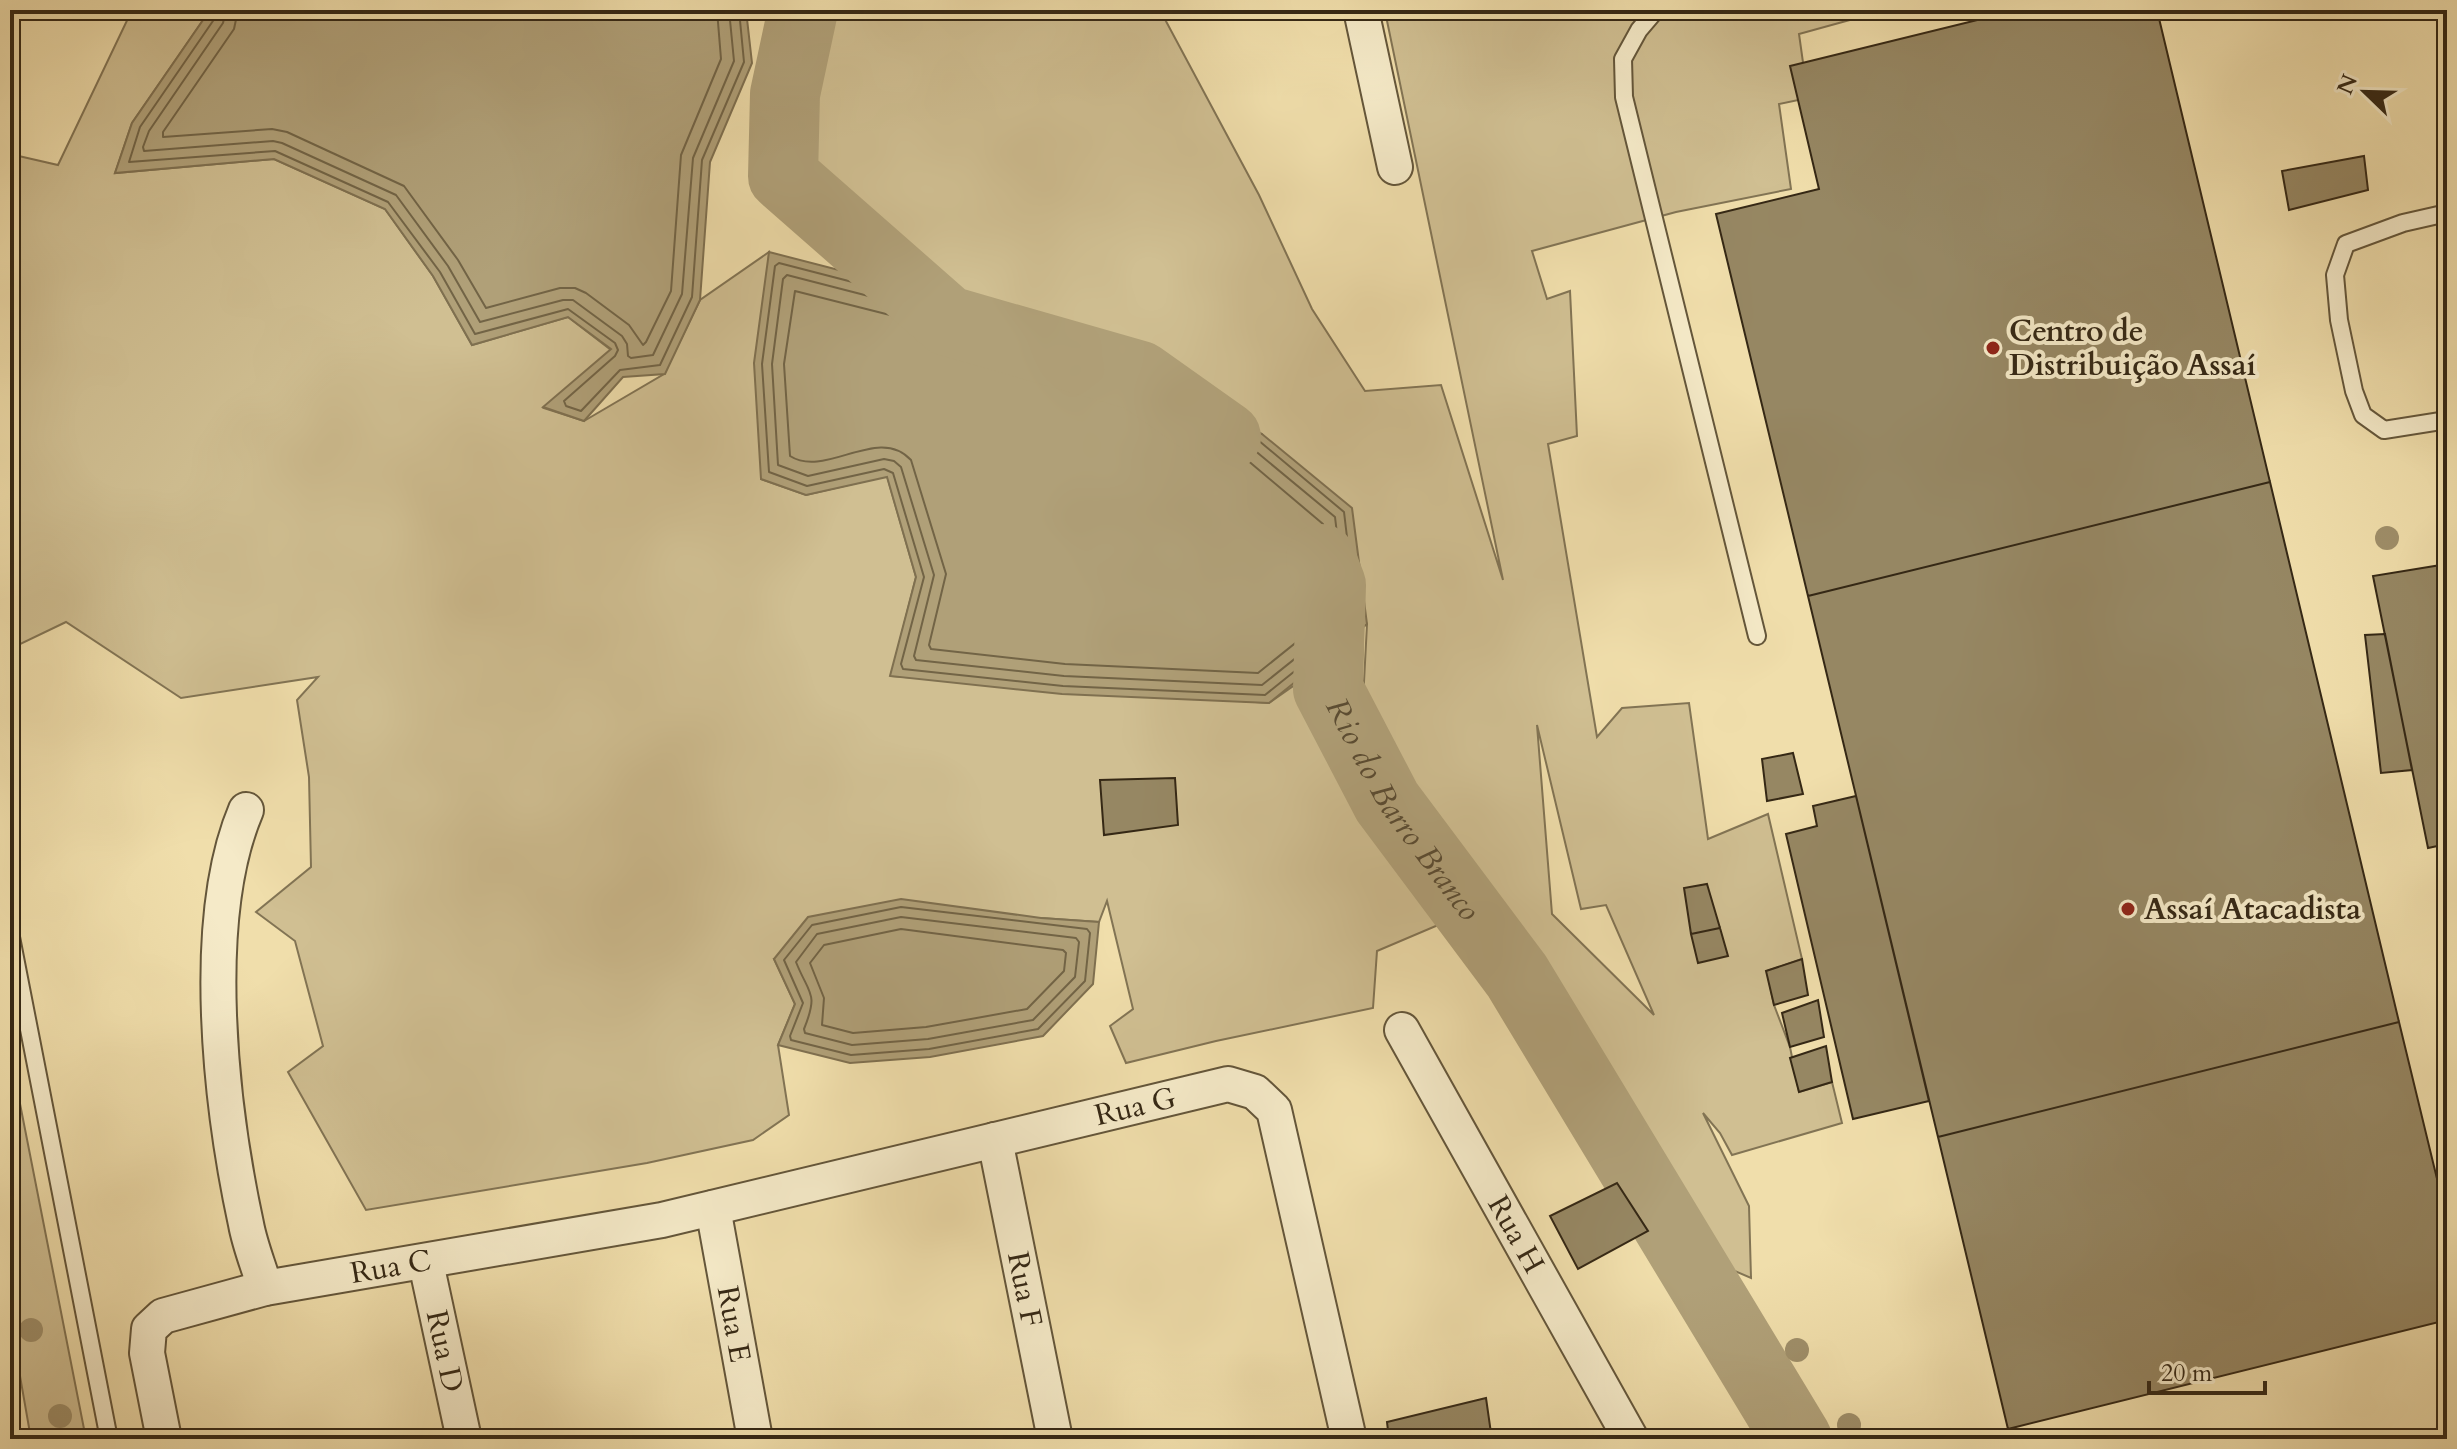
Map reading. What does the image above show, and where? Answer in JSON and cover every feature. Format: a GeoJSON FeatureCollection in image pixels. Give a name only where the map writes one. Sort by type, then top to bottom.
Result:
{"type":"FeatureCollection","features":[{"type":"Feature","properties":{"kind":"street"},"geometry":{"type":"LineString","coordinates":[[1361,10],[1395,167]]}},
{"type":"Feature","properties":{"kind":"street"},"geometry":{"type":"LineString","coordinates":[[246,810],[236,834],[220,917],[219,982],[229,1135],[246,1227],[265,1288]]}},
{"type":"Feature","properties":{"kind":"street","name":"Rua H"},"geometry":{"type":"LineString","coordinates":[[1402,1030],[1631,1439]]}},
{"type":"Feature","properties":{"kind":"street","name":"Rua G"},"geometry":{"type":"LineString","coordinates":[[662,1220],[1228,1084],[1255,1092],[1274,1110],[1280,1131],[1349,1439]]}},
{"type":"Feature","properties":{"kind":"street","name":"Rua F"},"geometry":{"type":"LineString","coordinates":[[995,1140],[1055,1439]]}},
{"type":"Feature","properties":{"kind":"street","name":"Rua E"},"geometry":{"type":"LineString","coordinates":[[713,1208],[755,1439]]}},
{"type":"Feature","properties":{"kind":"street","name":"Rua C"},"geometry":{"type":"LineString","coordinates":[[164,1439],[147,1353],[149,1329],[163,1316],[265,1288],[426,1263],[662,1220]]}},
{"type":"Feature","properties":{"kind":"street","name":"Rua D"},"geometry":{"type":"LineString","coordinates":[[426,1263],[464,1439]]}},
{"type":"Feature","properties":{"kind":"lane"},"geometry":{"type":"LineString","coordinates":[[1656,10],[1639,30],[1623,59],[1624,97],[1757,636]]}},
{"type":"Feature","properties":{"kind":"lane"},"geometry":{"type":"LineString","coordinates":[[2447,213],[2403,223],[2346,244],[2335,275],[2339,320],[2354,391],[2363,415],[2384,430],[2447,420]]}},
{"type":"Feature","properties":{"kind":"lane"},"geometry":{"type":"LineString","coordinates":[[10,932],[109,1439]]}},
{"type":"Feature","properties":{"kind":"shaded area"},"geometry":{"type":"Polygon","coordinates":[[[132,10],[210,10],[132,123],[115,173],[274,159],[385,209],[433,276],[472,345],[568,317],[611,350],[544,408],[584,421],[664,374],[700,300],[769,252],[761,479],[806,495],[887,476],[916,577],[891,676],[1269,703],[1329,661],[1328,690],[1450,920],[1377,951],[1373,1008],[1126,1063],[1110,1026],[1133,1009],[1107,901],[1099,922],[1041,918],[774,959],[795,1004],[778,1045],[789,1115],[753,1140],[647,1163],[366,1210],[288,1072],[323,1046],[295,941],[256,912],[311,867],[309,777],[297,700],[318,677],[181,698],[66,622],[10,649],[10,154],[58,165],[132,10]]]}},
{"type":"Feature","properties":{"kind":"shaded area"},"geometry":{"type":"Polygon","coordinates":[[[828,10],[1160,10],[1259,195],[1312,309],[1365,391],[1441,385],[1503,580],[1386,16],[1414,10],[1886,10],[1799,34],[1808,98],[1779,104],[1791,189],[1676,212],[1532,251],[1547,299],[1570,291],[1577,436],[1548,444],[1597,737],[1622,708],[1689,703],[1708,839],[1768,814],[1802,959],[1767,971],[1774,1005],[1790,1047],[1799,1092],[1832,1082],[1842,1123],[1732,1155],[1720,1133],[1703,1113],[1749,1206],[1751,1278],[1707,1259],[1363,701],[1367,624],[1262,434],[929,294],[806,196],[828,10]],[[1537,725],[1552,914],[1654,1015],[1606,905],[1581,909],[1537,725]]]}},
{"type":"Feature","properties":{"kind":"shaded area"},"geometry":{"type":"Polygon","coordinates":[[[10,1053],[86,1439],[31,1439],[10,1319],[10,1053]]]}},
{"type":"Feature","properties":{"kind":"water"},"geometry":{"type":"Polygon","coordinates":[[[210,10],[746,10],[752,63],[710,162],[700,300],[665,374],[623,377],[584,421],[543,407],[611,349],[568,317],[472,345],[433,276],[385,209],[274,159],[115,173],[132,123],[210,10]]]}},
{"type":"Feature","properties":{"kind":"water"},"geometry":{"type":"Polygon","coordinates":[[[769,252],[986,308],[1262,434],[1352,508],[1367,624],[1269,703],[1062,694],[890,676],[916,577],[887,477],[806,495],[761,479],[754,363],[769,252]]]}},
{"type":"Feature","properties":{"kind":"water"},"geometry":{"type":"Polygon","coordinates":[[[901,899],[1041,918],[1099,922],[1093,984],[1043,1036],[930,1057],[850,1063],[778,1045],[795,1004],[774,959],[808,917],[901,899]]]}},
{"type":"Feature","properties":{"kind":"building","name":"Centro de Distribuição Assaí"},"geometry":{"type":"Polygon","coordinates":[[[2018,10],[2157,10],[2270,482],[1808,596],[1716,214],[1819,189],[1790,66],[2018,10]]]}},
{"type":"Feature","properties":{"kind":"building"},"geometry":{"type":"Polygon","coordinates":[[[2364,156],[2368,190],[2289,210],[2282,171],[2364,156]]]}},
{"type":"Feature","properties":{"kind":"building","name":"Assaí Atacadista"},"geometry":{"type":"Polygon","coordinates":[[[2270,482],[2399,1022],[1938,1137],[1808,596],[2270,482]]]}},
{"type":"Feature","properties":{"kind":"building"},"geometry":{"type":"Polygon","coordinates":[[[2447,564],[2447,844],[2428,848],[2373,576],[2447,564]]]}},
{"type":"Feature","properties":{"kind":"building"},"geometry":{"type":"Polygon","coordinates":[[[2385,634],[2412,770],[2381,773],[2365,635],[2385,634]]]}},
{"type":"Feature","properties":{"kind":"building"},"geometry":{"type":"Polygon","coordinates":[[[1793,753],[1803,794],[1767,801],[1762,759],[1793,753]]]}},
{"type":"Feature","properties":{"kind":"building"},"geometry":{"type":"Polygon","coordinates":[[[1175,778],[1178,825],[1104,835],[1100,780],[1175,778]]]}},
{"type":"Feature","properties":{"kind":"building"},"geometry":{"type":"Polygon","coordinates":[[[1856,796],[1929,1101],[1853,1119],[1786,834],[1817,826],[1813,806],[1856,796]]]}},
{"type":"Feature","properties":{"kind":"building"},"geometry":{"type":"Polygon","coordinates":[[[1707,884],[1720,928],[1691,934],[1684,888],[1707,884]]]}},
{"type":"Feature","properties":{"kind":"building"},"geometry":{"type":"Polygon","coordinates":[[[1720,928],[1728,956],[1698,963],[1691,934],[1720,928]]]}},
{"type":"Feature","properties":{"kind":"building"},"geometry":{"type":"Polygon","coordinates":[[[1802,959],[1808,995],[1774,1005],[1766,971],[1802,959]]]}},
{"type":"Feature","properties":{"kind":"building"},"geometry":{"type":"Polygon","coordinates":[[[1818,1000],[1824,1037],[1790,1047],[1782,1013],[1818,1000]]]}},
{"type":"Feature","properties":{"kind":"building"},"geometry":{"type":"Polygon","coordinates":[[[2399,1022],[2447,1220],[2447,1320],[2008,1429],[1938,1137],[2399,1022]]]}},
{"type":"Feature","properties":{"kind":"building"},"geometry":{"type":"Polygon","coordinates":[[[1826,1046],[1832,1082],[1799,1092],[1790,1058],[1826,1046]]]}},
{"type":"Feature","properties":{"kind":"building"},"geometry":{"type":"Polygon","coordinates":[[[1617,1183],[1648,1231],[1578,1269],[1550,1216],[1617,1183]]]}},
{"type":"Feature","properties":{"kind":"building"},"geometry":{"type":"Polygon","coordinates":[[[1486,1398],[1491,1433],[1475,1434],[1476,1439],[1389,1439],[1387,1422],[1486,1398]]]}},
{"type":"Feature","properties":{"kind":"waterway","name":"Rio do Barro Branco"},"geometry":{"type":"LineString","coordinates":[[803,10],[785,94],[783,176],[948,321],[1140,376],[1226,437]]}},
{"type":"Feature","properties":{"kind":"waterway","name":"Rio do Barro Branco"},"geometry":{"type":"LineString","coordinates":[[1321,559],[1331,585],[1328,689],[1387,802],[1517,976],[1797,1439]]}},
{"type":"Feature","properties":{"kind":"place","name":"Centro de Distribuição Assaí"},"geometry":{"type":"Point","coordinates":[1993,348]}},
{"type":"Feature","properties":{"kind":"place","name":"Assaí Atacadista"},"geometry":{"type":"Point","coordinates":[2128,909]}}]}
